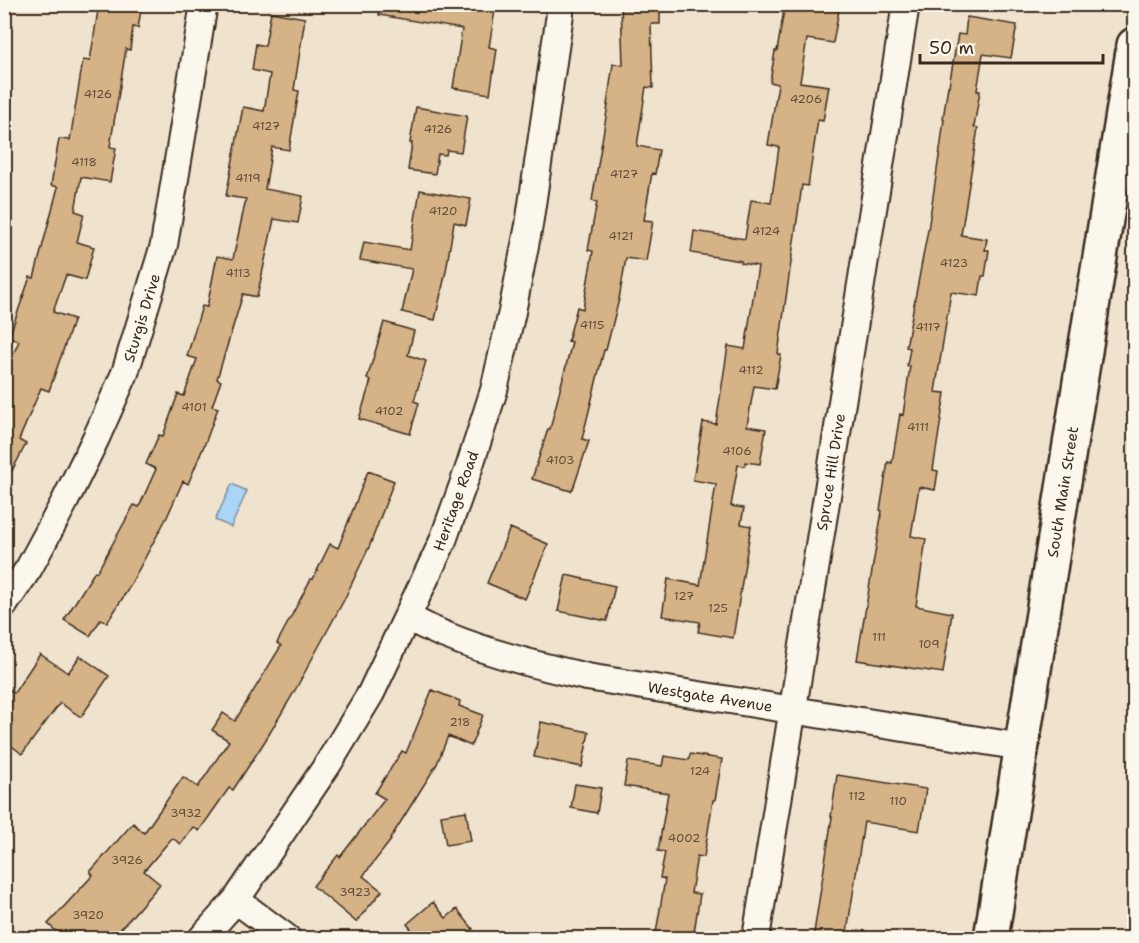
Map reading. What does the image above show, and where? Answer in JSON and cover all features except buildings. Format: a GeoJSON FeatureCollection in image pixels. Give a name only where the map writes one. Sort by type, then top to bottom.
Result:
{"type":"FeatureCollection","features":[{"type":"Feature","properties":{"kind":"street","name":"Sturgis Drive"},"geometry":{"type":"LineString","coordinates":[[4,605],[29,567],[64,502],[125,372],[164,245],[204,4]]}},
{"type":"Feature","properties":{"kind":"street","name":"Heritage Road"},"geometry":{"type":"LineString","coordinates":[[202,939],[236,900],[352,724],[370,693],[442,543],[494,390],[512,312],[529,225],[560,14],[558,4]]}},
{"type":"Feature","properties":{"kind":"street","name":"Spruce Hill Drive"},"geometry":{"type":"LineString","coordinates":[[756,939],[906,4]]}},
{"type":"Feature","properties":{"kind":"street","name":"South Main Street"},"geometry":{"type":"LineString","coordinates":[[991,939],[1134,45]]}},
{"type":"Feature","properties":{"kind":"street","name":"Westgate Avenue"},"geometry":{"type":"LineString","coordinates":[[407,617],[442,635],[488,652],[587,677],[1022,747]]}},
{"type":"Feature","properties":{"kind":"street"},"geometry":{"type":"LineString","coordinates":[[236,900],[287,939]]}},
{"type":"Feature","properties":{"kind":"water"},"geometry":{"type":"Polygon","coordinates":[[[232,484],[247,491],[231,527],[215,520],[232,484]]]}}]}
